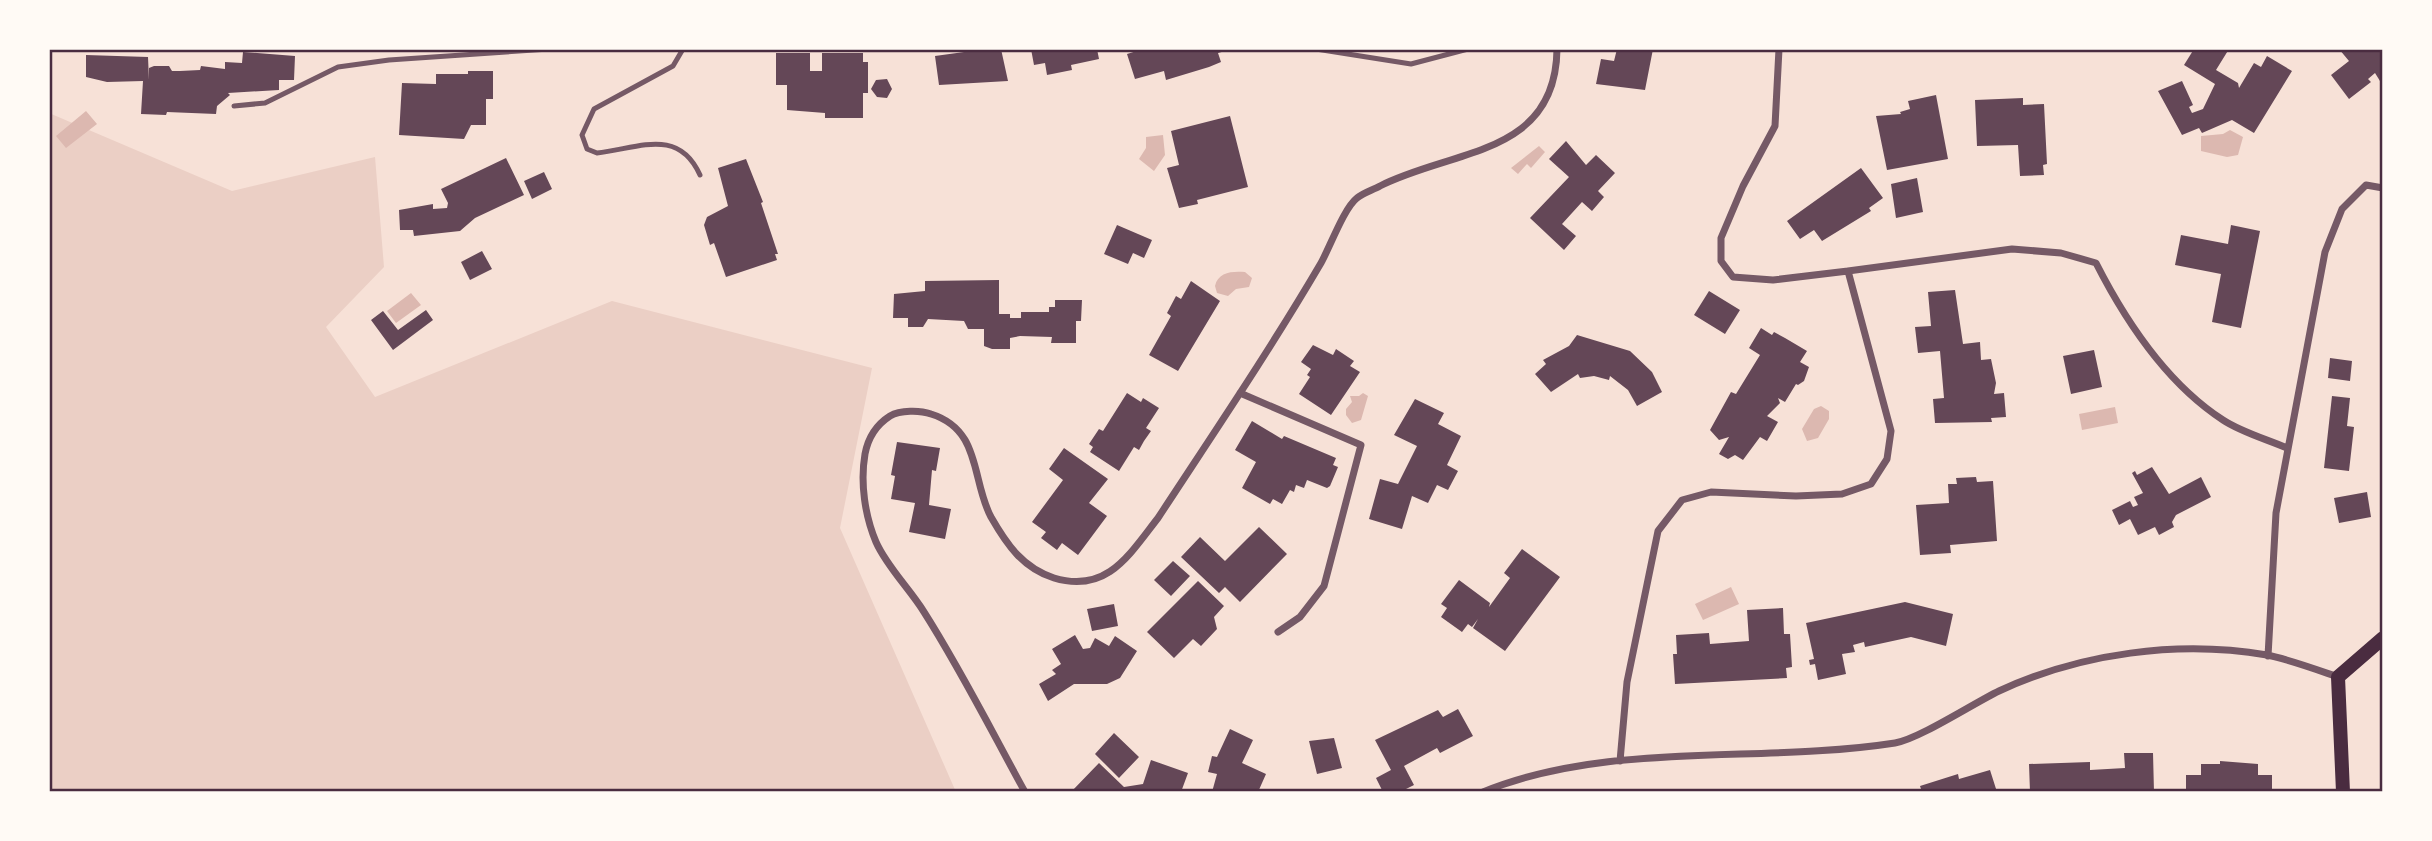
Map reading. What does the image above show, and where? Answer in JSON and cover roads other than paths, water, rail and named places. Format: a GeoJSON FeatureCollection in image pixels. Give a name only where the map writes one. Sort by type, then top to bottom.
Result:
{"type":"FeatureCollection","features":[{"type":"Feature","properties":{"kind":"main road"},"geometry":{"type":"LineString","coordinates":[[2343,792],[2338,677],[2383,638]]}},
{"type":"Feature","properties":{"kind":"street"},"geometry":{"type":"LineString","coordinates":[[1025,792],[924,611],[877,543],[865,503],[862,477],[865,451],[877,425],[894,414],[923,411],[949,419],[964,437],[978,471],[990,514],[1013,552],[1036,572],[1074,584],[1103,578],[1129,555],[1158,518],[1321,263],[1355,199],[1390,181],[1502,142],[1530,125],[1548,96],[1557,49]]}},
{"type":"Feature","properties":{"kind":"street"},"geometry":{"type":"LineString","coordinates":[[1779,49],[1775,126],[1743,186],[1721,238],[1721,261],[1733,277],[1773,280],[2012,249],[2061,253],[2096,263],[2130,325],[2185,390],[2224,421],[2287,448]]}},
{"type":"Feature","properties":{"kind":"street"},"geometry":{"type":"LineString","coordinates":[[2268,656],[2272,559],[2287,448],[2325,251],[2342,209],[2366,185],[2383,188]]}},
{"type":"Feature","properties":{"kind":"street"},"geometry":{"type":"LineString","coordinates":[[1619,761],[1627,682],[1658,531],[1682,500],[1711,492],[1796,496],[1842,494],[1871,484],[1887,459],[1891,431],[1848,271]]}},
{"type":"Feature","properties":{"kind":"street"},"geometry":{"type":"LineString","coordinates":[[1240,393],[1361,445],[1324,586],[1300,617],[1278,632]]}},
{"type":"Feature","properties":{"kind":"street"},"geometry":{"type":"LineString","coordinates":[[1483,792],[1515,779],[1619,761],[1841,750],[1899,742],[1999,691],[2053,668],[2168,649],[2268,656],[2338,677]]}},
{"type":"Feature","properties":{"kind":"lane"},"geometry":{"type":"LineString","coordinates":[[234,106],[265,103],[338,67],[389,60],[549,49]]}},
{"type":"Feature","properties":{"kind":"lane"},"geometry":{"type":"LineString","coordinates":[[683,49],[673,66],[594,110],[582,135],[587,149],[597,153],[665,143],[683,152],[700,175]]}},
{"type":"Feature","properties":{"kind":"lane"},"geometry":{"type":"LineString","coordinates":[[1316,49],[1411,64],[1468,49]]}}]}
